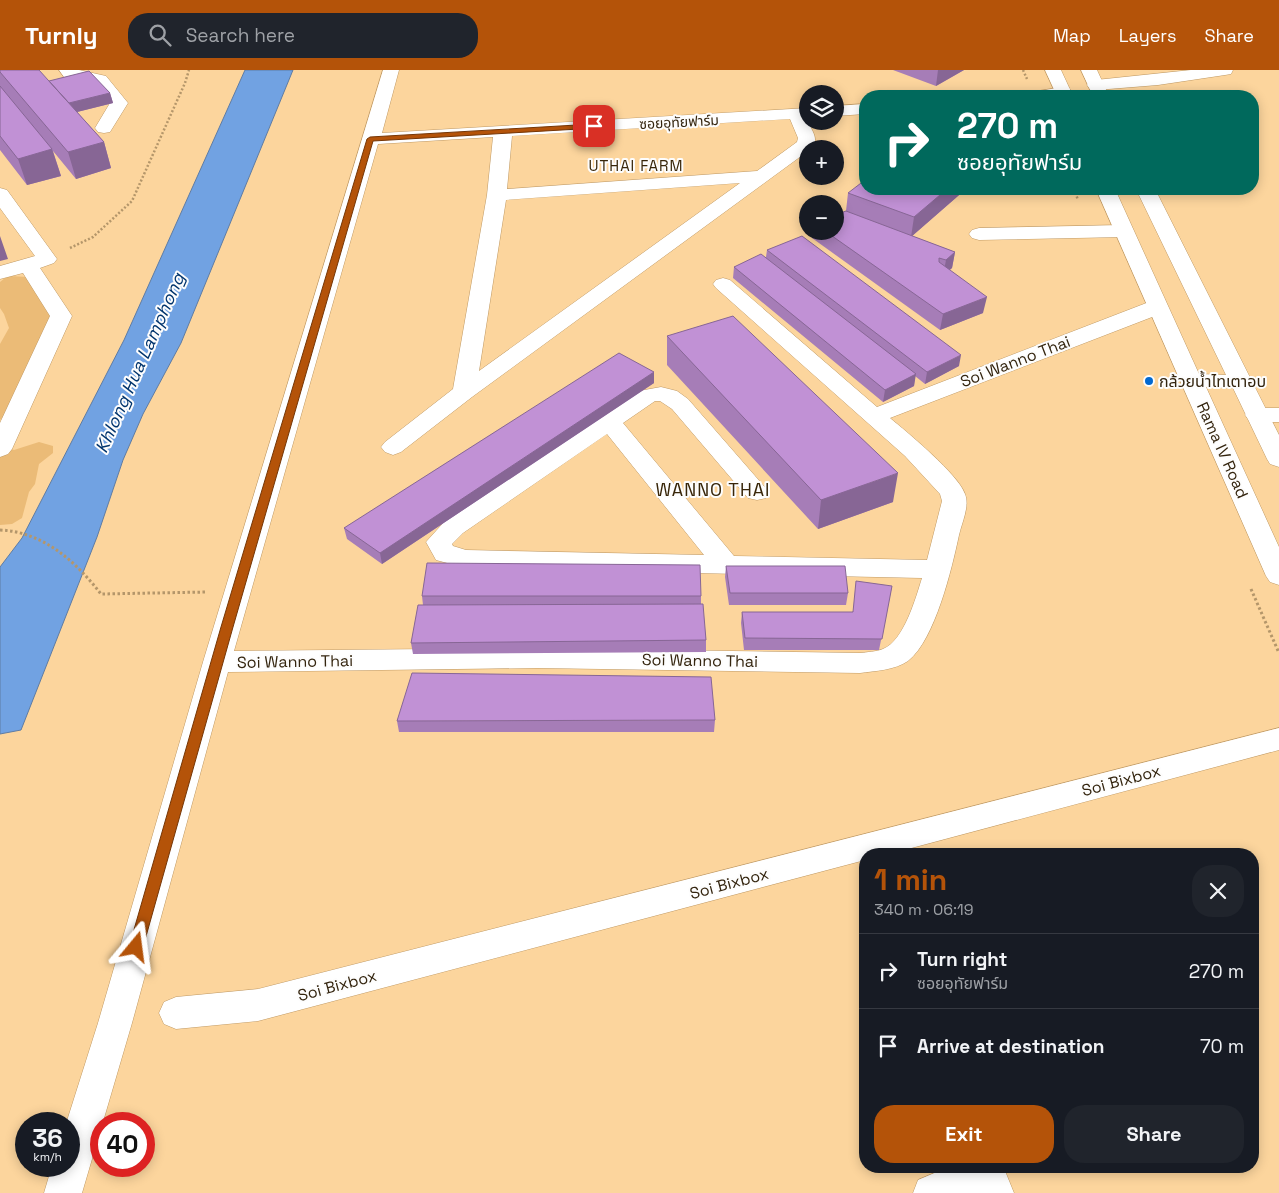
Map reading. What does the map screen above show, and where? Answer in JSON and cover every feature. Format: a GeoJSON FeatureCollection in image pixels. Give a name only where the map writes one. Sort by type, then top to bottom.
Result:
{"type":"FeatureCollection","features":[{"type":"Feature","properties":{"kind":"street"},"geometry":{"type":"LineString","coordinates":[[67,70],[70,73],[100,80],[119,103],[104,128]]}},
{"type":"Feature","properties":{"kind":"street"},"geometry":{"type":"LineString","coordinates":[[63,1193],[115,1022],[237,591],[391,70]]}},
{"type":"Feature","properties":{"kind":"street"},"geometry":{"type":"LineString","coordinates":[[1053,70],[1062,90]]}},
{"type":"Feature","properties":{"kind":"street"},"geometry":{"type":"LineString","coordinates":[[1095,84],[1158,80],[1225,70]]}},
{"type":"Feature","properties":{"kind":"street"},"geometry":{"type":"LineString","coordinates":[[844,111],[859,110]]}},
{"type":"Feature","properties":{"kind":"street","name":"ซอยอุทัยฟาร์ม"},"geometry":{"type":"LineString","coordinates":[[370,139],[799,114]]}},
{"type":"Feature","properties":{"kind":"street"},"geometry":{"type":"LineString","coordinates":[[393,447],[464,392],[806,144],[808,138],[806,130]]}},
{"type":"Feature","properties":{"kind":"street"},"geometry":{"type":"LineString","coordinates":[[464,392],[497,195],[504,131]]}},
{"type":"Feature","properties":{"kind":"street"},"geometry":{"type":"LineString","coordinates":[[497,195],[760,176]]}},
{"type":"Feature","properties":{"kind":"street"},"geometry":{"type":"LineString","coordinates":[[0,194],[38,262],[61,316],[0,449]]}},
{"type":"Feature","properties":{"kind":"street","name":"Rama IV Road"},"geometry":{"type":"LineString","coordinates":[[1108,195],[1279,576]]}},
{"type":"Feature","properties":{"kind":"street"},"geometry":{"type":"LineString","coordinates":[[1149,195],[1241,382],[1268,415],[1279,459]]}},
{"type":"Feature","properties":{"kind":"street"},"geometry":{"type":"LineString","coordinates":[[979,234],[1123,231]]}},
{"type":"Feature","properties":{"kind":"street"},"geometry":{"type":"LineString","coordinates":[[0,273],[38,262]]}},
{"type":"Feature","properties":{"kind":"street","name":"Soi Wanno Thai"},"geometry":{"type":"LineString","coordinates":[[217,662],[537,658],[860,663],[882,660],[899,654],[910,641],[932,588],[955,500],[952,491],[914,451],[723,284]]}},
{"type":"Feature","properties":{"kind":"street","name":"Soi Wanno Thai"},"geometry":{"type":"LineString","coordinates":[[874,416],[1157,307]]}},
{"type":"Feature","properties":{"kind":"street"},"geometry":{"type":"LineString","coordinates":[[1191,380],[1241,382]]}},
{"type":"Feature","properties":{"kind":"street"},"geometry":{"type":"LineString","coordinates":[[757,492],[680,404],[670,396],[658,392],[647,396],[454,527],[439,542],[440,548],[443,553],[466,559],[937,569]]}},
{"type":"Feature","properties":{"kind":"street"},"geometry":{"type":"LineString","coordinates":[[610,421],[726,564]]}},
{"type":"Feature","properties":{"kind":"street","name":"Soi Bixbox"},"geometry":{"type":"LineString","coordinates":[[862,848],[1279,739]]}},
{"type":"Feature","properties":{"kind":"street","name":"Soi Bixbox"},"geometry":{"type":"LineString","coordinates":[[176,1013],[258,1006],[859,849]]}},
{"type":"Feature","properties":{"kind":"street"},"geometry":{"type":"LineString","coordinates":[[932,1193],[981,1173]]}},
{"type":"Feature","properties":{"kind":"street"},"geometry":{"type":"LineString","coordinates":[[987,1173],[995,1193]]}},
{"type":"Feature","properties":{"kind":"path"},"geometry":{"type":"LineString","coordinates":[[38,262],[93,237],[132,202],[189,70]]}},
{"type":"Feature","properties":{"kind":"path"},"geometry":{"type":"LineString","coordinates":[[0,530],[9,530],[47,544],[68,555],[101,594],[237,591]]}},
{"type":"Feature","properties":{"kind":"shaded area"},"geometry":{"type":"Polygon","coordinates":[[[11,276],[27,277],[53,314],[5,415],[0,420],[0,344],[9,328],[0,308],[0,282],[11,276]]]}},
{"type":"Feature","properties":{"kind":"shaded area"},"geometry":{"type":"Polygon","coordinates":[[[39,442],[53,446],[53,453],[39,464],[35,484],[29,492],[22,518],[12,524],[0,525],[0,444],[14,450],[39,442]]]}},
{"type":"Feature","properties":{"kind":"water","name":"Khlong Hua Lamphong"},"geometry":{"type":"Polygon","coordinates":[[[245,70],[293,70],[181,343],[143,414],[123,460],[97,537],[21,730],[0,734],[0,567],[22,538],[124,340],[245,70]]]}},
{"type":"Feature","properties":{"kind":"building"},"geometry":{"type":"Polygon","coordinates":[[[0,70],[39,70],[104,142],[68,152],[0,70]]]}},
{"type":"Feature","properties":{"kind":"building"},"geometry":{"type":"Polygon","coordinates":[[[89,71],[110,93],[69,103],[49,81],[89,71]]]}},
{"type":"Feature","properties":{"kind":"building"},"geometry":{"type":"Polygon","coordinates":[[[0,86],[52,149],[18,159],[0,136],[0,86]]]}},
{"type":"Feature","properties":{"kind":"building"},"geometry":{"type":"Polygon","coordinates":[[[859,185],[859,195],[940,195],[914,217],[848,193],[859,185]]]}},
{"type":"Feature","properties":{"kind":"building"},"geometry":{"type":"Polygon","coordinates":[[[844,212],[955,252],[946,260],[939,258],[939,262],[987,297],[943,314],[838,240],[844,240],[844,212]]]}},
{"type":"Feature","properties":{"kind":"building"},"geometry":{"type":"Polygon","coordinates":[[[799,237],[799,240],[807,240],[961,355],[927,372],[767,250],[799,237]]]}},
{"type":"Feature","properties":{"kind":"building"},"geometry":{"type":"Polygon","coordinates":[[[761,254],[916,374],[885,390],[734,267],[761,254]]]}},
{"type":"Feature","properties":{"kind":"building"},"geometry":{"type":"Polygon","coordinates":[[[733,316],[898,473],[821,500],[667,336],[733,316]]]}},
{"type":"Feature","properties":{"kind":"building"},"geometry":{"type":"Polygon","coordinates":[[[619,353],[654,372],[380,553],[344,528],[619,353]]]}},
{"type":"Feature","properties":{"kind":"building"},"geometry":{"type":"Polygon","coordinates":[[[427,563],[700,565],[701,596],[422,596],[427,563]]]}},
{"type":"Feature","properties":{"kind":"building"},"geometry":{"type":"Polygon","coordinates":[[[726,566],[845,566],[848,593],[730,593],[726,566]]]}},
{"type":"Feature","properties":{"kind":"building"},"geometry":{"type":"Polygon","coordinates":[[[856,581],[892,586],[882,639],[745,638],[742,612],[853,612],[856,581]]]}},
{"type":"Feature","properties":{"kind":"building"},"geometry":{"type":"Polygon","coordinates":[[[703,604],[706,640],[411,643],[418,605],[703,604]]]}},
{"type":"Feature","properties":{"kind":"building"},"geometry":{"type":"Polygon","coordinates":[[[412,673],[711,677],[715,720],[397,721],[412,673]]]}},
{"type":"Feature","properties":{"kind":"place","name":"กล้วยน้ำไทเตาอบ"},"geometry":{"type":"Point","coordinates":[1149,381]}},
{"type":"Feature","properties":{"kind":"district","name":"UTHAI FARM"},"geometry":{"type":"Point","coordinates":[636,166]}},
{"type":"Feature","properties":{"kind":"district","name":"WANNO THAI"},"geometry":{"type":"Point","coordinates":[713,490]}},
{"type":"Feature","properties":{"kind":"route"},"geometry":{"type":"LineString","coordinates":[[136,947],[227,627],[370,139],[594,126]]}}]}
